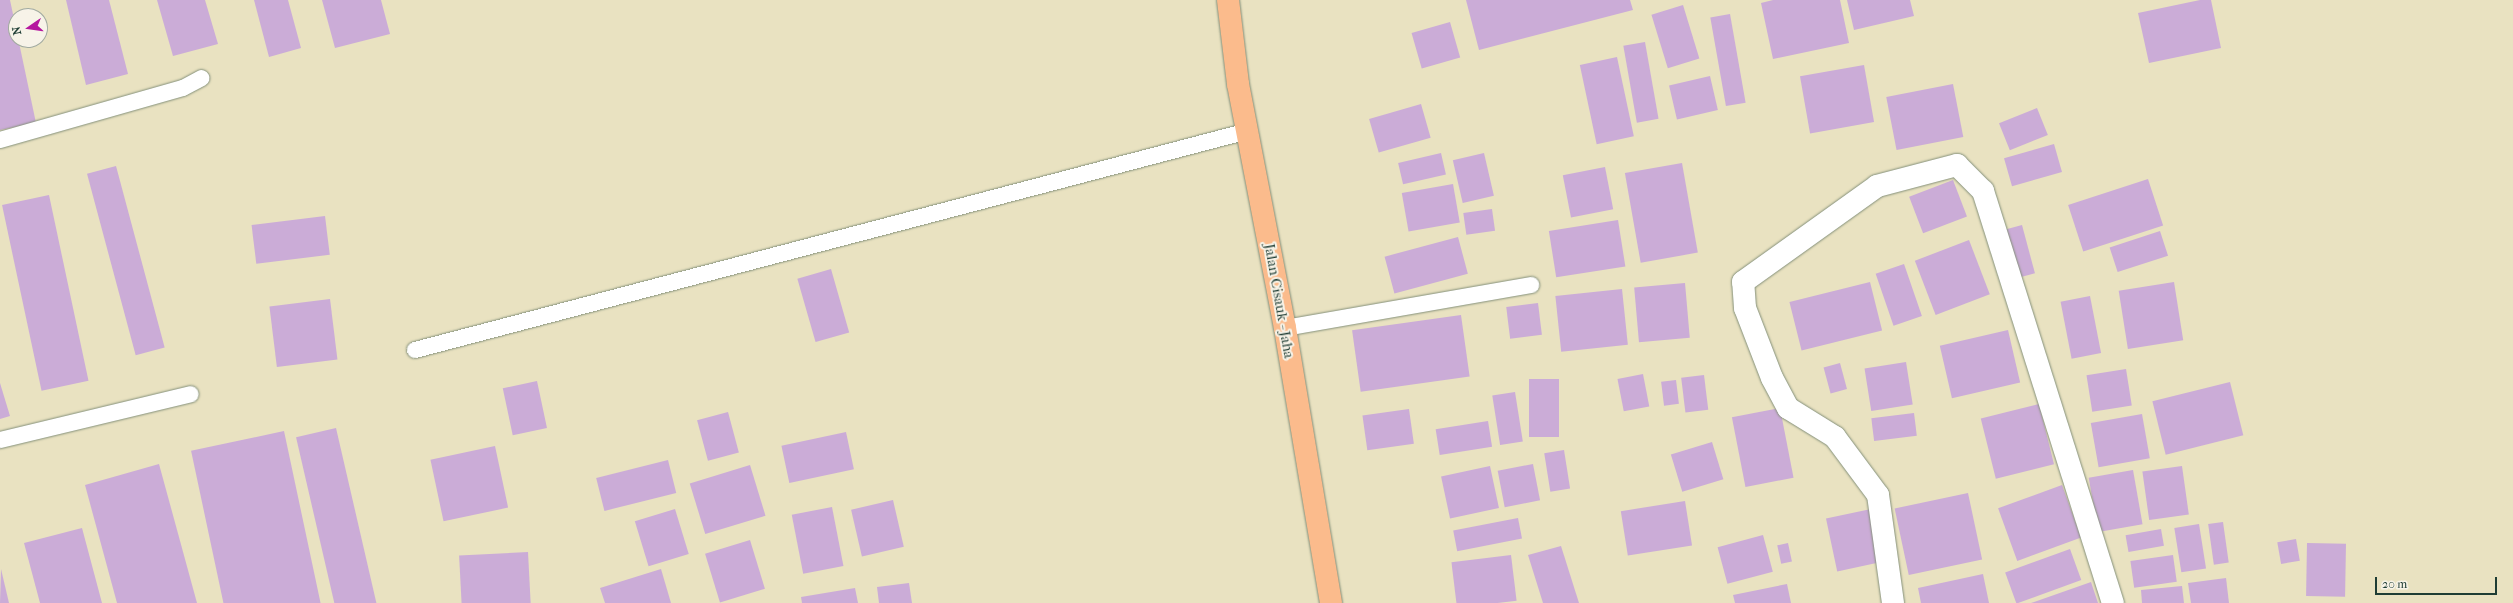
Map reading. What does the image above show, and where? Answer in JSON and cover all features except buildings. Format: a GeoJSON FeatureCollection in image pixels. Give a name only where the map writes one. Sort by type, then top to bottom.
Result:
{"type":"FeatureCollection","features":[{"type":"Feature","properties":{"kind":"main road","name":"Jalan Cisauk - Jaha"},"geometry":{"type":"LineString","coordinates":[[1228,0],[1248,132],[1285,328],[1331,603]]}},
{"type":"Feature","properties":{"kind":"street"},"geometry":{"type":"LineString","coordinates":[[1893,603],[1878,495],[1835,437],[1788,408],[1772,378],[1745,308],[1743,282],[1876,186],[1957,165],[1983,191],[2112,603]]}},
{"type":"Feature","properties":{"kind":"lane"},"geometry":{"type":"LineString","coordinates":[[0,140],[182,88],[202,78]]}},
{"type":"Feature","properties":{"kind":"lane"},"geometry":{"type":"LineString","coordinates":[[415,350],[1248,132]]}},
{"type":"Feature","properties":{"kind":"lane"},"geometry":{"type":"LineString","coordinates":[[1285,328],[1531,286]]}},
{"type":"Feature","properties":{"kind":"lane"},"geometry":{"type":"LineString","coordinates":[[0,440],[191,394]]}}]}
